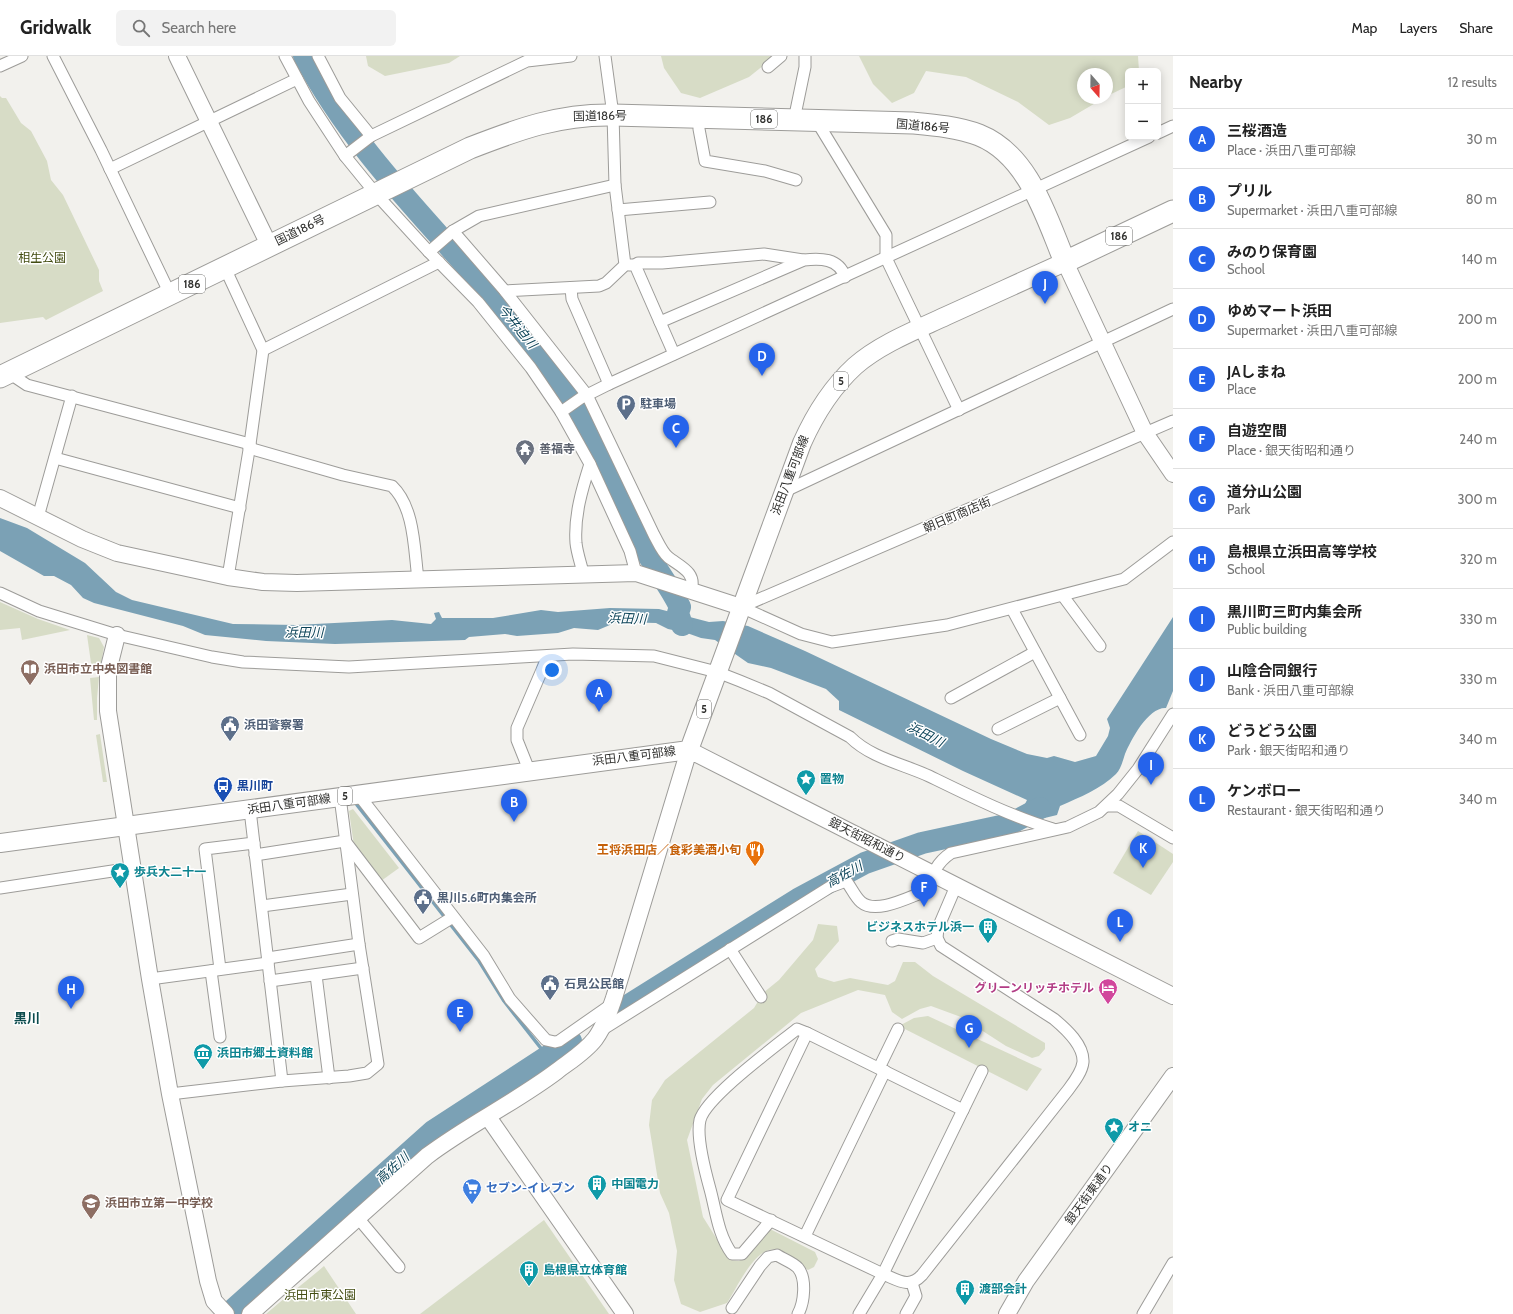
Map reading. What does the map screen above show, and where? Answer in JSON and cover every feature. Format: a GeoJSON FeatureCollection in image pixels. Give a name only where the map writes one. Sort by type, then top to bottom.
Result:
{"type":"FeatureCollection","features":[{"type":"Feature","properties":{"kind":"highway","name":"国道186号"},"geometry":{"type":"LineString","coordinates":[[4,375],[470,148],[520,128],[567,117],[613,115],[816,120],[913,123],[952,127],[979,135],[1002,147],[1018,166],[1034,190],[1065,262]]}},
{"type":"Feature","properties":{"kind":"highway","name":"186"},"geometry":{"type":"LineString","coordinates":[[1065,262],[1173,211]]}},
{"type":"Feature","properties":{"kind":"main road","name":"浜田八重可部線"},"geometry":{"type":"LineString","coordinates":[[0,843],[126,825],[250,810],[529,770],[689,750],[783,492],[811,423],[820,407],[839,383],[871,354],[920,328],[1065,262]]}},
{"type":"Feature","properties":{"kind":"street"},"geometry":{"type":"LineString","coordinates":[[0,66],[22,56]]}},
{"type":"Feature","properties":{"kind":"street"},"geometry":{"type":"LineString","coordinates":[[53,56],[110,169],[170,294]]}},
{"type":"Feature","properties":{"kind":"street"},"geometry":{"type":"LineString","coordinates":[[177,56],[270,245]]}},
{"type":"Feature","properties":{"kind":"street"},"geometry":{"type":"LineString","coordinates":[[285,56],[297,79],[348,154],[439,262],[478,302],[531,368],[562,411],[590,464],[630,551],[636,573]]}},
{"type":"Feature","properties":{"kind":"street"},"geometry":{"type":"LineString","coordinates":[[318,56],[340,98],[370,137]]}},
{"type":"Feature","properties":{"kind":"street"},"geometry":{"type":"LineString","coordinates":[[348,154],[370,137],[527,61],[571,56]]}},
{"type":"Feature","properties":{"kind":"street"},"geometry":{"type":"LineString","coordinates":[[605,56],[613,115],[615,185],[618,210],[630,265],[660,322],[674,354]]}},
{"type":"Feature","properties":{"kind":"street"},"geometry":{"type":"LineString","coordinates":[[768,67],[781,56]]}},
{"type":"Feature","properties":{"kind":"street"},"geometry":{"type":"LineString","coordinates":[[794,120],[805,67],[805,56]]}},
{"type":"Feature","properties":{"kind":"street"},"geometry":{"type":"LineString","coordinates":[[110,169],[297,79]]}},
{"type":"Feature","properties":{"kind":"street"},"geometry":{"type":"LineString","coordinates":[[699,118],[699,130],[705,161],[765,171],[796,180]]}},
{"type":"Feature","properties":{"kind":"street"},"geometry":{"type":"LineString","coordinates":[[816,120],[886,235],[886,258],[959,410]]}},
{"type":"Feature","properties":{"kind":"street"},"geometry":{"type":"LineString","coordinates":[[1161,132],[1173,126]]}},
{"type":"Feature","properties":{"kind":"street"},"geometry":{"type":"LineString","coordinates":[[562,411],[584,396],[609,384],[1142,140]]}},
{"type":"Feature","properties":{"kind":"street"},"geometry":{"type":"LineString","coordinates":[[431,251],[451,233],[479,216],[615,185]]}},
{"type":"Feature","properties":{"kind":"street"},"geometry":{"type":"LineString","coordinates":[[618,210],[710,202]]}},
{"type":"Feature","properties":{"kind":"street"},"geometry":{"type":"LineString","coordinates":[[451,233],[505,290],[584,396],[657,542],[668,557],[680,564],[691,576],[694,583],[691,590]]}},
{"type":"Feature","properties":{"kind":"street"},"geometry":{"type":"LineString","coordinates":[[505,290],[599,286],[606,283],[630,265],[638,263],[662,263],[764,254],[804,260],[824,259],[832,262],[844,272],[845,277]]}},
{"type":"Feature","properties":{"kind":"street"},"geometry":{"type":"LineString","coordinates":[[660,322],[804,260]]}},
{"type":"Feature","properties":{"kind":"street"},"geometry":{"type":"LineString","coordinates":[[263,350],[439,262]]}},
{"type":"Feature","properties":{"kind":"street"},"geometry":{"type":"LineString","coordinates":[[1065,262],[1145,433],[1173,474]]}},
{"type":"Feature","properties":{"kind":"street"},"geometry":{"type":"LineString","coordinates":[[225,268],[263,350],[240,508],[228,577]]}},
{"type":"Feature","properties":{"kind":"street"},"geometry":{"type":"LineString","coordinates":[[571,288],[572,299],[609,384]]}},
{"type":"Feature","properties":{"kind":"street"},"geometry":{"type":"LineString","coordinates":[[783,492],[1173,309]]}},
{"type":"Feature","properties":{"kind":"street"},"geometry":{"type":"LineString","coordinates":[[4,375],[27,385],[72,396],[249,446],[343,475],[392,486],[401,499],[409,518],[418,579]]}},
{"type":"Feature","properties":{"kind":"street"},"geometry":{"type":"LineString","coordinates":[[38,517],[72,396]]}},
{"type":"Feature","properties":{"kind":"street","name":"朝日町商店街"},"geometry":{"type":"LineString","coordinates":[[740,610],[1173,421]]}},
{"type":"Feature","properties":{"kind":"street"},"geometry":{"type":"LineString","coordinates":[[55,458],[240,508]]}},
{"type":"Feature","properties":{"kind":"street"},"geometry":{"type":"LineString","coordinates":[[583,574],[576,545],[576,533],[578,512],[590,464]]}},
{"type":"Feature","properties":{"kind":"street"},"geometry":{"type":"LineString","coordinates":[[0,498],[82,539],[117,553],[228,577],[263,582],[297,583],[636,573],[691,590],[801,634],[832,642],[947,626],[1124,579],[1173,542]]}},
{"type":"Feature","properties":{"kind":"street"},"geometry":{"type":"LineString","coordinates":[[0,593],[39,611],[117,635],[212,657],[243,662],[293,665],[378,666],[598,654],[654,656],[718,671],[769,693],[850,737],[861,748],[929,776],[958,792],[1011,815],[1053,829]]}},
{"type":"Feature","properties":{"kind":"street"},"geometry":{"type":"LineString","coordinates":[[1064,596],[1100,646]]}},
{"type":"Feature","properties":{"kind":"street"},"geometry":{"type":"LineString","coordinates":[[1012,609],[1080,735]]}},
{"type":"Feature","properties":{"kind":"street"},"geometry":{"type":"LineString","coordinates":[[117,635],[108,671],[107,700],[132,868],[170,1094],[208,1281],[220,1309]]}},
{"type":"Feature","properties":{"kind":"street"},"geometry":{"type":"LineString","coordinates":[[951,698],[1036,652]]}},
{"type":"Feature","properties":{"kind":"street"},"geometry":{"type":"LineString","coordinates":[[529,770],[517,740],[516,728],[548,656]]}},
{"type":"Feature","properties":{"kind":"street"},"geometry":{"type":"LineString","coordinates":[[998,729],[1060,698]]}},
{"type":"Feature","properties":{"kind":"street"},"geometry":{"type":"LineString","coordinates":[[600,1031],[830,887],[846,881],[860,901],[874,907],[892,904],[926,891],[932,874],[942,859],[951,853],[1053,829],[1068,827],[1100,812],[1107,806],[1138,769],[1173,714]]}},
{"type":"Feature","properties":{"kind":"street"},"geometry":{"type":"LineString","coordinates":[[250,1314],[427,1156],[449,1140],[488,1117],[550,1076],[586,1049],[606,1022],[689,750]]}},
{"type":"Feature","properties":{"kind":"street","name":"銀天街昭和通り"},"geometry":{"type":"LineString","coordinates":[[689,750],[1173,996]]}},
{"type":"Feature","properties":{"kind":"street"},"geometry":{"type":"LineString","coordinates":[[358,794],[449,920],[484,956],[510,999],[546,1040],[550,1042],[559,1041],[612,1004]]}},
{"type":"Feature","properties":{"kind":"street"},"geometry":{"type":"LineString","coordinates":[[170,1094],[282,1081],[329,1078],[367,1072],[378,1064],[359,944],[340,797]]}},
{"type":"Feature","properties":{"kind":"street"},"geometry":{"type":"LineString","coordinates":[[1107,806],[1119,806],[1173,838]]}},
{"type":"Feature","properties":{"kind":"street"},"geometry":{"type":"LineString","coordinates":[[250,810],[282,1081]]}},
{"type":"Feature","properties":{"kind":"street"},"geometry":{"type":"LineString","coordinates":[[345,841],[419,938],[449,920]]}},
{"type":"Feature","properties":{"kind":"street"},"geometry":{"type":"LineString","coordinates":[[255,855],[345,841]]}},
{"type":"Feature","properties":{"kind":"street"},"geometry":{"type":"LineString","coordinates":[[220,1037],[216,970],[205,849],[254,843]]}},
{"type":"Feature","properties":{"kind":"street"},"geometry":{"type":"LineString","coordinates":[[0,888],[132,868]]}},
{"type":"Feature","properties":{"kind":"street"},"geometry":{"type":"LineString","coordinates":[[711,1192],[883,1274],[906,1283],[912,1283],[922,1275],[1068,1090],[1077,1077],[1083,1062],[1079,1048],[1069,1032],[1054,1019],[941,946],[937,938],[938,928],[956,886]]}},
{"type":"Feature","properties":{"kind":"street"},"geometry":{"type":"LineString","coordinates":[[262,906],[352,894]]}},
{"type":"Feature","properties":{"kind":"street"},"geometry":{"type":"LineString","coordinates":[[892,941],[898,939],[923,943],[937,938]]}},
{"type":"Feature","properties":{"kind":"street"},"geometry":{"type":"LineString","coordinates":[[150,979],[216,970],[359,944]]}},
{"type":"Feature","properties":{"kind":"street"},"geometry":{"type":"LineString","coordinates":[[730,949],[761,997]]}},
{"type":"Feature","properties":{"kind":"street"},"geometry":{"type":"LineString","coordinates":[[270,981],[363,968]]}},
{"type":"Feature","properties":{"kind":"street"},"geometry":{"type":"LineString","coordinates":[[316,975],[329,1078]]}},
{"type":"Feature","properties":{"kind":"street"},"geometry":{"type":"LineString","coordinates":[[771,1220],[742,1254],[732,1254],[721,1235],[715,1215],[700,1136],[700,1118],[706,1106],[719,1093],[797,1029],[882,1069],[963,1110]]}},
{"type":"Feature","properties":{"kind":"street"},"geometry":{"type":"LineString","coordinates":[[805,1236],[882,1069],[898,1029]]}},
{"type":"Feature","properties":{"kind":"street"},"geometry":{"type":"LineString","coordinates":[[727,1200],[807,1033]]}},
{"type":"Feature","properties":{"kind":"street"},"geometry":{"type":"LineString","coordinates":[[859,1314],[883,1274],[982,1071]]}},
{"type":"Feature","properties":{"kind":"street","name":"銀天街東通り"},"geometry":{"type":"LineString","coordinates":[[1006,1314],[1026,1282],[1173,1076]]}},
{"type":"Feature","properties":{"kind":"street"},"geometry":{"type":"LineString","coordinates":[[488,1117],[625,1314]]}},
{"type":"Feature","properties":{"kind":"street"},"geometry":{"type":"LineString","coordinates":[[358,1218],[399,1267]]}},
{"type":"Feature","properties":{"kind":"street"},"geometry":{"type":"LineString","coordinates":[[732,1308],[760,1266],[768,1257],[777,1255],[797,1267],[802,1275],[802,1300],[798,1314]]}},
{"type":"Feature","properties":{"kind":"street"},"geometry":{"type":"LineString","coordinates":[[1144,1314],[1173,1263]]}},
{"type":"Feature","properties":{"kind":"street"},"geometry":{"type":"LineString","coordinates":[[906,1314],[916,1296],[912,1283]]}},
{"type":"Feature","properties":{"kind":"green space"},"geometry":{"type":"Polygon","coordinates":[[[366,56],[460,56],[449,63],[385,76],[368,66],[366,56]]]}},
{"type":"Feature","properties":{"kind":"green space"},"geometry":{"type":"Polygon","coordinates":[[[661,56],[775,56],[749,77],[700,98],[681,93],[664,68],[661,56]]]}},
{"type":"Feature","properties":{"kind":"green space"},"geometry":{"type":"Polygon","coordinates":[[[859,56],[1138,56],[1139,68],[1125,68],[1125,87],[1113,93],[1113,68],[1077,68],[1077,104],[1094,104],[1070,118],[1049,125],[1018,102],[966,77],[926,71],[914,93],[892,103],[873,84],[859,56]]]}},
{"type":"Feature","properties":{"kind":"green space","name":"相生公園"},"geometry":{"type":"Polygon","coordinates":[[[0,96],[2,98],[6,98],[21,123],[31,131],[47,161],[51,180],[63,195],[99,270],[99,281],[103,291],[46,320],[43,317],[0,323],[0,96]]]}},
{"type":"Feature","properties":{"kind":"green space"},"geometry":{"type":"Polygon","coordinates":[[[0,602],[38,619],[70,630],[22,640],[20,628],[0,630],[0,602]]]}},
{"type":"Feature","properties":{"kind":"green space"},"geometry":{"type":"Polygon","coordinates":[[[87,635],[99,638],[104,647],[100,669],[92,670],[87,635]]]}},
{"type":"Feature","properties":{"kind":"green space"},"geometry":{"type":"Polygon","coordinates":[[[99,677],[97,720],[94,720],[90,678],[99,677]]]}},
{"type":"Feature","properties":{"kind":"green space"},"geometry":{"type":"Polygon","coordinates":[[[100,734],[107,782],[103,782],[96,735],[100,734]]]}},
{"type":"Feature","properties":{"kind":"green space"},"geometry":{"type":"Polygon","coordinates":[[[353,809],[399,868],[381,881],[354,846],[349,811],[353,809]]]}},
{"type":"Feature","properties":{"kind":"green space"},"geometry":{"type":"Polygon","coordinates":[[[1138,831],[1173,854],[1173,862],[1151,895],[1113,873],[1138,831]]]}},
{"type":"Feature","properties":{"kind":"green space"},"geometry":{"type":"Polygon","coordinates":[[[818,924],[837,926],[839,941],[815,969],[818,977],[834,982],[850,978],[888,985],[895,981],[903,962],[915,962],[933,976],[1045,1043],[1045,1049],[1039,1056],[1032,1058],[1006,1046],[961,1017],[931,1006],[920,1009],[902,1019],[892,1012],[885,995],[858,990],[801,1013],[713,1085],[702,1099],[687,1140],[703,1217],[730,1260],[739,1261],[756,1246],[770,1229],[815,1252],[818,1259],[814,1267],[808,1270],[788,1256],[776,1250],[768,1250],[761,1254],[747,1270],[727,1303],[700,1312],[681,1304],[674,1280],[677,1251],[669,1213],[660,1193],[649,1125],[652,1100],[665,1080],[754,1008],[763,993],[779,980],[813,940],[818,924]]]}},
{"type":"Feature","properties":{"kind":"green space"},"geometry":{"type":"Polygon","coordinates":[[[928,1016],[1042,1069],[1027,1091],[899,1026],[914,1018],[928,1016]]]}},
{"type":"Feature","properties":{"kind":"green space"},"geometry":{"type":"Polygon","coordinates":[[[544,1220],[609,1314],[420,1314],[544,1220]]]}},
{"type":"Feature","properties":{"kind":"green space","name":"浜田市東公園"},"geometry":{"type":"Polygon","coordinates":[[[324,1266],[356,1314],[266,1314],[310,1278],[324,1266]]]}},
{"type":"Feature","properties":{"kind":"water","name":"浜田川"},"geometry":{"type":"Polygon","coordinates":[[[0,518],[27,528],[85,563],[116,592],[132,600],[233,624],[296,625],[392,620],[431,624],[436,619],[434,613],[439,612],[442,618],[493,618],[541,610],[558,612],[610,608],[659,609],[709,622],[723,621],[748,626],[805,651],[991,739],[1027,754],[1047,758],[1054,756],[1075,762],[1096,756],[1108,736],[1110,728],[1107,719],[1173,617],[1173,691],[1166,708],[1159,709],[1153,713],[1141,725],[1116,774],[1104,784],[1090,792],[1060,806],[1057,815],[1020,824],[1009,821],[1019,816],[1027,800],[963,771],[839,710],[839,701],[826,689],[771,668],[748,663],[715,640],[701,638],[668,629],[656,623],[617,622],[598,630],[574,628],[558,633],[517,636],[505,634],[469,637],[465,640],[335,644],[266,641],[205,635],[183,626],[94,603],[83,598],[71,585],[54,576],[44,576],[0,551],[0,518]]]}},
{"type":"Feature","properties":{"kind":"waterway","name":"今井迫川"},"geometry":{"type":"LineString","coordinates":[[304,56],[329,98],[357,138],[387,176],[516,323],[560,383],[597,449],[640,541],[680,607],[678,613],[682,625]]}},
{"type":"Feature","properties":{"kind":"waterway"},"geometry":{"type":"LineString","coordinates":[[357,805],[479,961],[504,1001],[547,1056]]}},
{"type":"Feature","properties":{"kind":"waterway","name":"高佐川"},"geometry":{"type":"LineString","coordinates":[[627,1006],[798,899],[865,863],[922,843],[1010,824],[1040,808]]}},
{"type":"Feature","properties":{"kind":"waterway","name":"高佐川"},"geometry":{"type":"LineString","coordinates":[[228,1314],[433,1131],[571,1041]]}},
{"type":"Feature","properties":{"kind":"place","name":"山陰合同銀行"},"geometry":{"type":"Point","coordinates":[1045,304]}},
{"type":"Feature","properties":{"kind":"place","name":"ゆめマート浜田"},"geometry":{"type":"Point","coordinates":[762,376]}},
{"type":"Feature","properties":{"kind":"place","name":"駐車場"},"geometry":{"type":"Point","coordinates":[626,421]}},
{"type":"Feature","properties":{"kind":"place","name":"みのり保育園"},"geometry":{"type":"Point","coordinates":[676,448]}},
{"type":"Feature","properties":{"kind":"place","name":"善福寺"},"geometry":{"type":"Point","coordinates":[525,466]}},
{"type":"Feature","properties":{"kind":"place","name":"浜田市立中央図書館"},"geometry":{"type":"Point","coordinates":[30,686]}},
{"type":"Feature","properties":{"kind":"place","name":"三桜酒造"},"geometry":{"type":"Point","coordinates":[599,712]}},
{"type":"Feature","properties":{"kind":"place","name":"浜田警察署"},"geometry":{"type":"Point","coordinates":[230,742]}},
{"type":"Feature","properties":{"kind":"place","name":"黒川町三町内集会所"},"geometry":{"type":"Point","coordinates":[1151,785]}},
{"type":"Feature","properties":{"kind":"place","name":"置物"},"geometry":{"type":"Point","coordinates":[806,796]}},
{"type":"Feature","properties":{"kind":"place","name":"黒川町"},"geometry":{"type":"Point","coordinates":[223,803]}},
{"type":"Feature","properties":{"kind":"place","name":"プリル"},"geometry":{"type":"Point","coordinates":[514,822]}},
{"type":"Feature","properties":{"kind":"place","name":"王将浜田店／食彩美酒小旬"},"geometry":{"type":"Point","coordinates":[755,867]}},
{"type":"Feature","properties":{"kind":"place","name":"どうどう公園"},"geometry":{"type":"Point","coordinates":[1143,868]}},
{"type":"Feature","properties":{"kind":"place","name":"歩兵大二十一"},"geometry":{"type":"Point","coordinates":[120,889]}},
{"type":"Feature","properties":{"kind":"place","name":"自遊空間"},"geometry":{"type":"Point","coordinates":[924,907]}},
{"type":"Feature","properties":{"kind":"place","name":"黒川5.6町内集会所"},"geometry":{"type":"Point","coordinates":[423,915]}},
{"type":"Feature","properties":{"kind":"place","name":"ケンボロー"},"geometry":{"type":"Point","coordinates":[1120,942]}},
{"type":"Feature","properties":{"kind":"place","name":"ビジネスホテル浜一"},"geometry":{"type":"Point","coordinates":[988,944]}},
{"type":"Feature","properties":{"kind":"place","name":"石見公民館"},"geometry":{"type":"Point","coordinates":[550,1001]}},
{"type":"Feature","properties":{"kind":"place","name":"グリーンリッチホテル"},"geometry":{"type":"Point","coordinates":[1108,1005]}},
{"type":"Feature","properties":{"kind":"place","name":"島根県立浜田高等学校"},"geometry":{"type":"Point","coordinates":[71,1009]}},
{"type":"Feature","properties":{"kind":"place","name":"JAしまね"},"geometry":{"type":"Point","coordinates":[460,1032]}},
{"type":"Feature","properties":{"kind":"place","name":"道分山公園"},"geometry":{"type":"Point","coordinates":[969,1048]}},
{"type":"Feature","properties":{"kind":"place","name":"浜田市郷土資料館"},"geometry":{"type":"Point","coordinates":[203,1070]}},
{"type":"Feature","properties":{"kind":"place","name":"オニ"},"geometry":{"type":"Point","coordinates":[1114,1144]}},
{"type":"Feature","properties":{"kind":"place","name":"中国電力"},"geometry":{"type":"Point","coordinates":[597,1201]}},
{"type":"Feature","properties":{"kind":"place","name":"セブン-イレブン"},"geometry":{"type":"Point","coordinates":[472,1205]}},
{"type":"Feature","properties":{"kind":"place","name":"浜田市立第一中学校"},"geometry":{"type":"Point","coordinates":[91,1220]}},
{"type":"Feature","properties":{"kind":"place","name":"島根県立体育館"},"geometry":{"type":"Point","coordinates":[529,1287]}},
{"type":"Feature","properties":{"kind":"place","name":"渡部会計"},"geometry":{"type":"Point","coordinates":[965,1306]}},
{"type":"Feature","properties":{"kind":"district","name":"黒川"},"geometry":{"type":"Point","coordinates":[27,1018]}}]}
